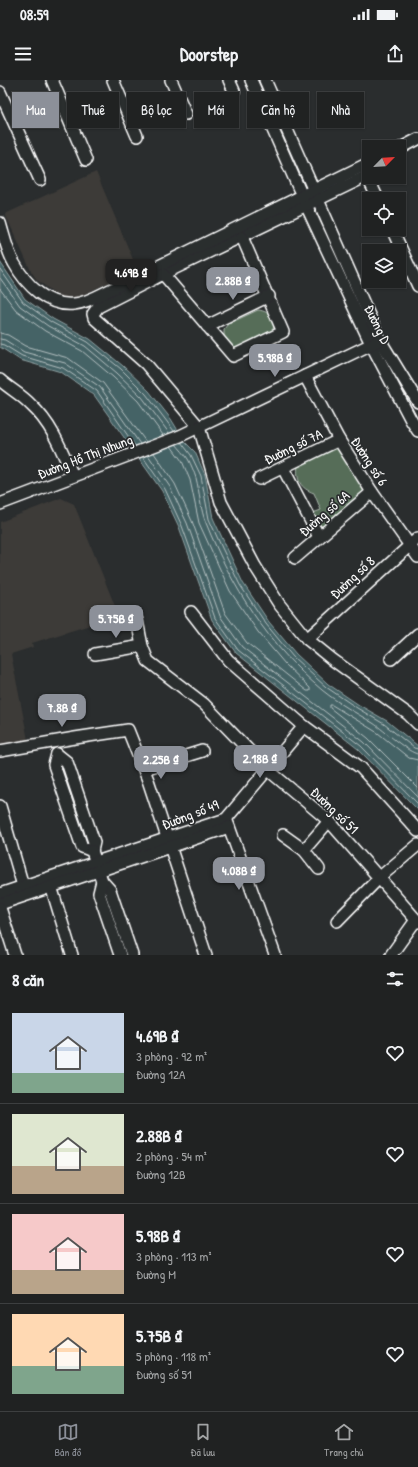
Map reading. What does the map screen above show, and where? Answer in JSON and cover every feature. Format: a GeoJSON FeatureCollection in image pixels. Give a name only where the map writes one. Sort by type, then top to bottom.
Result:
{"type":"FeatureCollection","features":[{"type":"Feature","properties":{"kind":"street"},"geometry":{"type":"LineString","coordinates":[[52,80],[86,160]]}},
{"type":"Feature","properties":{"kind":"street"},"geometry":{"type":"LineString","coordinates":[[113,80],[137,136]]}},
{"type":"Feature","properties":{"kind":"street"},"geometry":{"type":"LineString","coordinates":[[171,80],[176,92]]}},
{"type":"Feature","properties":{"kind":"street"},"geometry":{"type":"LineString","coordinates":[[229,80],[234,91]]}},
{"type":"Feature","properties":{"kind":"street","name":"Đường D"},"geometry":{"type":"LineString","coordinates":[[251,80],[304,201],[376,342],[418,402]]}},
{"type":"Feature","properties":{"kind":"street","name":"Đường D"},"geometry":{"type":"LineString","coordinates":[[265,80],[316,195],[376,342],[411,420],[418,431]]}},
{"type":"Feature","properties":{"kind":"street"},"geometry":{"type":"LineString","coordinates":[[0,92],[40,180]]}},
{"type":"Feature","properties":{"kind":"street"},"geometry":{"type":"LineString","coordinates":[[406,145],[418,139]]}},
{"type":"Feature","properties":{"kind":"street"},"geometry":{"type":"LineString","coordinates":[[0,223],[14,263],[24,279],[37,292],[50,300],[64,304],[75,304],[108,291],[304,201],[362,168]]}},
{"type":"Feature","properties":{"kind":"street"},"geometry":{"type":"LineString","coordinates":[[316,195],[367,176],[375,192]]}},
{"type":"Feature","properties":{"kind":"street"},"geometry":{"type":"LineString","coordinates":[[304,201],[242,237],[163,274],[98,307],[93,314],[94,318],[146,364],[199,427],[221,502],[255,566],[279,604],[307,639],[333,660],[408,714],[418,724]]}},
{"type":"Feature","properties":{"kind":"street"},"geometry":{"type":"LineString","coordinates":[[395,236],[418,286]]}},
{"type":"Feature","properties":{"kind":"street"},"geometry":{"type":"LineString","coordinates":[[163,274],[233,356],[283,332],[269,296],[242,237]]}},
{"type":"Feature","properties":{"kind":"street"},"geometry":{"type":"LineString","coordinates":[[207,326],[269,296]]}},
{"type":"Feature","properties":{"kind":"street","name":"Đường Hồ Thị Nhung"},"geometry":{"type":"LineString","coordinates":[[0,504],[180,436],[376,342]]}},
{"type":"Feature","properties":{"kind":"street","name":"Đường số 6"},"geometry":{"type":"LineString","coordinates":[[305,376],[339,440],[372,492],[414,542],[418,557]]}},
{"type":"Feature","properties":{"kind":"street"},"geometry":{"type":"LineString","coordinates":[[2,387],[25,400],[42,416],[53,432],[73,476]]}},
{"type":"Feature","properties":{"kind":"street","name":"Đường số 7A"},"geometry":{"type":"LineString","coordinates":[[259,480],[339,440]]}},
{"type":"Feature","properties":{"kind":"street"},"geometry":{"type":"LineString","coordinates":[[283,468],[319,537]]}},
{"type":"Feature","properties":{"kind":"street","name":"Đường số 6A"},"geometry":{"type":"LineString","coordinates":[[295,558],[372,492]]}},
{"type":"Feature","properties":{"kind":"street","name":"Đường số 8"},"geometry":{"type":"LineString","coordinates":[[307,639],[414,542]]}},
{"type":"Feature","properties":{"kind":"street"},"geometry":{"type":"LineString","coordinates":[[191,612],[228,660],[304,726],[361,768],[418,830]]}},
{"type":"Feature","properties":{"kind":"street","name":"Đường số 51"},"geometry":{"type":"LineString","coordinates":[[137,620],[142,646],[148,661],[204,704],[267,769],[329,821],[380,877],[417,921]]}},
{"type":"Feature","properties":{"kind":"street"},"geometry":{"type":"LineString","coordinates":[[391,659],[416,639]]}},
{"type":"Feature","properties":{"kind":"street"},"geometry":{"type":"LineString","coordinates":[[95,654],[142,646]]}},
{"type":"Feature","properties":{"kind":"street","name":"Đường số 49"},"geometry":{"type":"LineString","coordinates":[[0,894],[23,886],[99,872],[169,843],[227,823],[267,769],[304,726]]}},
{"type":"Feature","properties":{"kind":"street"},"geometry":{"type":"LineString","coordinates":[[0,751],[128,730],[144,769],[206,955]]}},
{"type":"Feature","properties":{"kind":"street"},"geometry":{"type":"LineString","coordinates":[[54,741],[57,754],[67,762],[94,842],[92,851],[99,872],[110,890],[132,955]]}},
{"type":"Feature","properties":{"kind":"street"},"geometry":{"type":"LineString","coordinates":[[144,769],[202,751]]}},
{"type":"Feature","properties":{"kind":"street"},"geometry":{"type":"LineString","coordinates":[[0,806],[23,886]]}},
{"type":"Feature","properties":{"kind":"street"},"geometry":{"type":"LineString","coordinates":[[304,850],[329,821]]}},
{"type":"Feature","properties":{"kind":"street"},"geometry":{"type":"LineString","coordinates":[[227,823],[275,955]]}},
{"type":"Feature","properties":{"kind":"street"},"geometry":{"type":"LineString","coordinates":[[283,835],[304,850],[319,870]]}},
{"type":"Feature","properties":{"kind":"street"},"geometry":{"type":"LineString","coordinates":[[337,921],[380,877],[418,845]]}},
{"type":"Feature","properties":{"kind":"street"},"geometry":{"type":"LineString","coordinates":[[0,904],[51,886],[99,872]]}},
{"type":"Feature","properties":{"kind":"street"},"geometry":{"type":"LineString","coordinates":[[99,872],[99,893],[120,955]]}},
{"type":"Feature","properties":{"kind":"street"},"geometry":{"type":"LineString","coordinates":[[51,886],[72,955]]}},
{"type":"Feature","properties":{"kind":"street"},"geometry":{"type":"LineString","coordinates":[[0,908],[15,955]]}},
{"type":"Feature","properties":{"kind":"street"},"geometry":{"type":"LineString","coordinates":[[391,955],[417,921]]}},
{"type":"Feature","properties":{"kind":"shaded area"},"geometry":{"type":"Polygon","coordinates":[[[96,172],[137,269],[76,298],[65,298],[58,296],[37,280],[31,271],[5,214],[96,172]]]}},
{"type":"Feature","properties":{"kind":"shaded area"},"geometry":{"type":"Polygon","coordinates":[[[61,498],[74,504],[119,616],[32,643],[33,647],[11,654],[28,740],[0,745],[0,522],[61,498]]]}},
{"type":"Feature","properties":{"kind":"green space"},"geometry":{"type":"Polygon","coordinates":[[[258,310],[269,314],[273,320],[274,324],[272,332],[233,350],[224,339],[224,329],[228,324],[258,310]]]}},
{"type":"Feature","properties":{"kind":"green space"},"geometry":{"type":"Polygon","coordinates":[[[334,448],[338,448],[365,485],[365,492],[323,526],[319,525],[313,513],[321,510],[314,493],[305,489],[298,479],[298,465],[334,448]]]}},
{"type":"Feature","properties":{"kind":"water"},"geometry":{"type":"Polygon","coordinates":[[[0,262],[25,299],[53,319],[90,339],[123,366],[149,391],[171,419],[185,442],[195,452],[205,475],[213,518],[243,583],[269,622],[296,654],[328,684],[359,705],[387,721],[418,746],[418,810],[358,749],[236,653],[212,620],[179,527],[162,491],[94,395],[61,372],[20,360],[0,347],[0,262]]]}}]}
